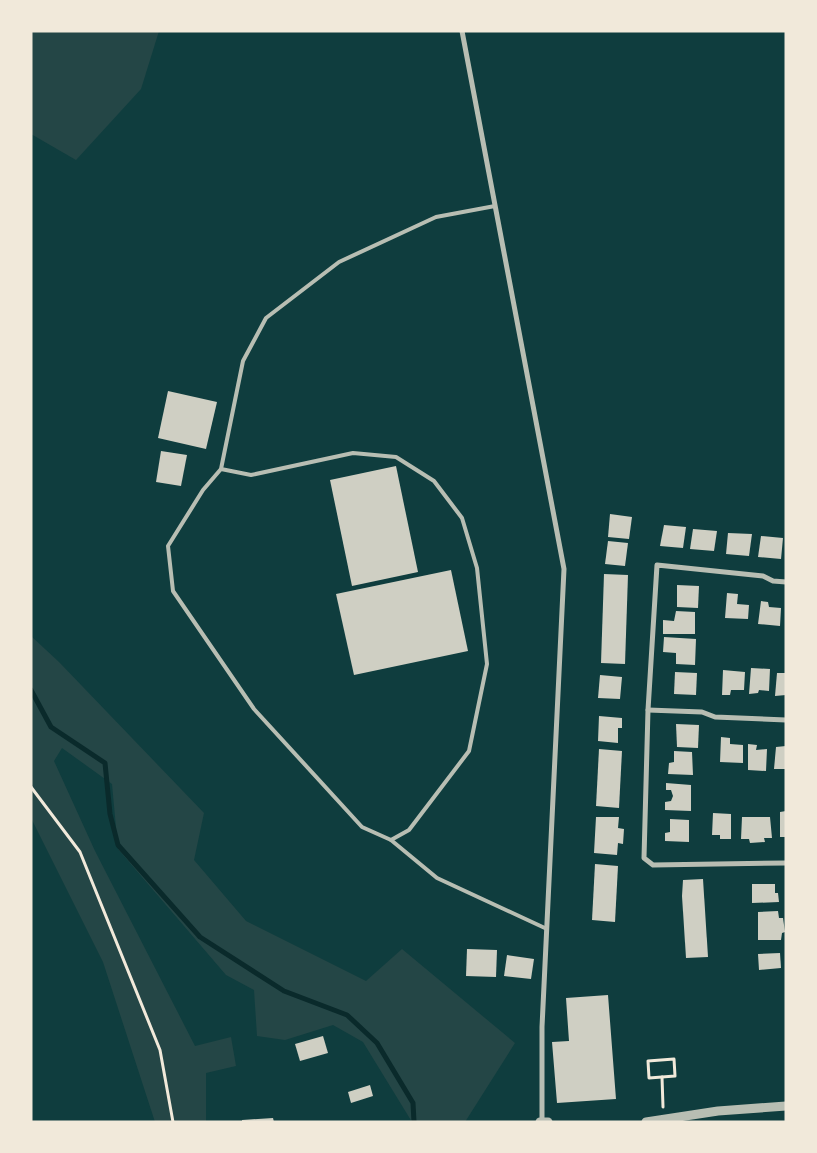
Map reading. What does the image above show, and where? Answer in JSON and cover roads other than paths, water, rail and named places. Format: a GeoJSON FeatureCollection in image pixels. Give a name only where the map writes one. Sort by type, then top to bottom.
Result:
{"type":"FeatureCollection","features":[{"type":"Feature","properties":{"kind":"street"},"geometry":{"type":"LineString","coordinates":[[462,31],[564,569],[542,1027],[541,1122],[548,1122]]}},
{"type":"Feature","properties":{"kind":"street"},"geometry":{"type":"LineString","coordinates":[[786,582],[773,581],[763,576],[657,565],[648,710],[644,858],[653,865],[786,863]]}},
{"type":"Feature","properties":{"kind":"street"},"geometry":{"type":"LineString","coordinates":[[648,710],[702,712],[715,717],[786,720]]}},
{"type":"Feature","properties":{"kind":"street"},"geometry":{"type":"LineString","coordinates":[[646,1122],[718,1111],[786,1106]]}},
{"type":"Feature","properties":{"kind":"lane"},"geometry":{"type":"LineString","coordinates":[[495,206],[436,217],[339,262],[266,318],[243,361],[221,469],[203,490],[168,546],[172,591],[254,708],[362,827],[391,840],[437,878],[547,929]]}},
{"type":"Feature","properties":{"kind":"lane"},"geometry":{"type":"LineString","coordinates":[[221,469],[251,475],[353,453],[396,457],[434,481],[462,518],[477,568],[487,664],[469,751],[409,830],[391,840]]}},
{"type":"Feature","properties":{"kind":"waterway"},"geometry":{"type":"LineString","coordinates":[[31,690],[51,727],[105,763],[110,814],[118,845],[200,937],[284,991],[347,1015],[377,1043],[413,1103],[414,1122]]}}]}
